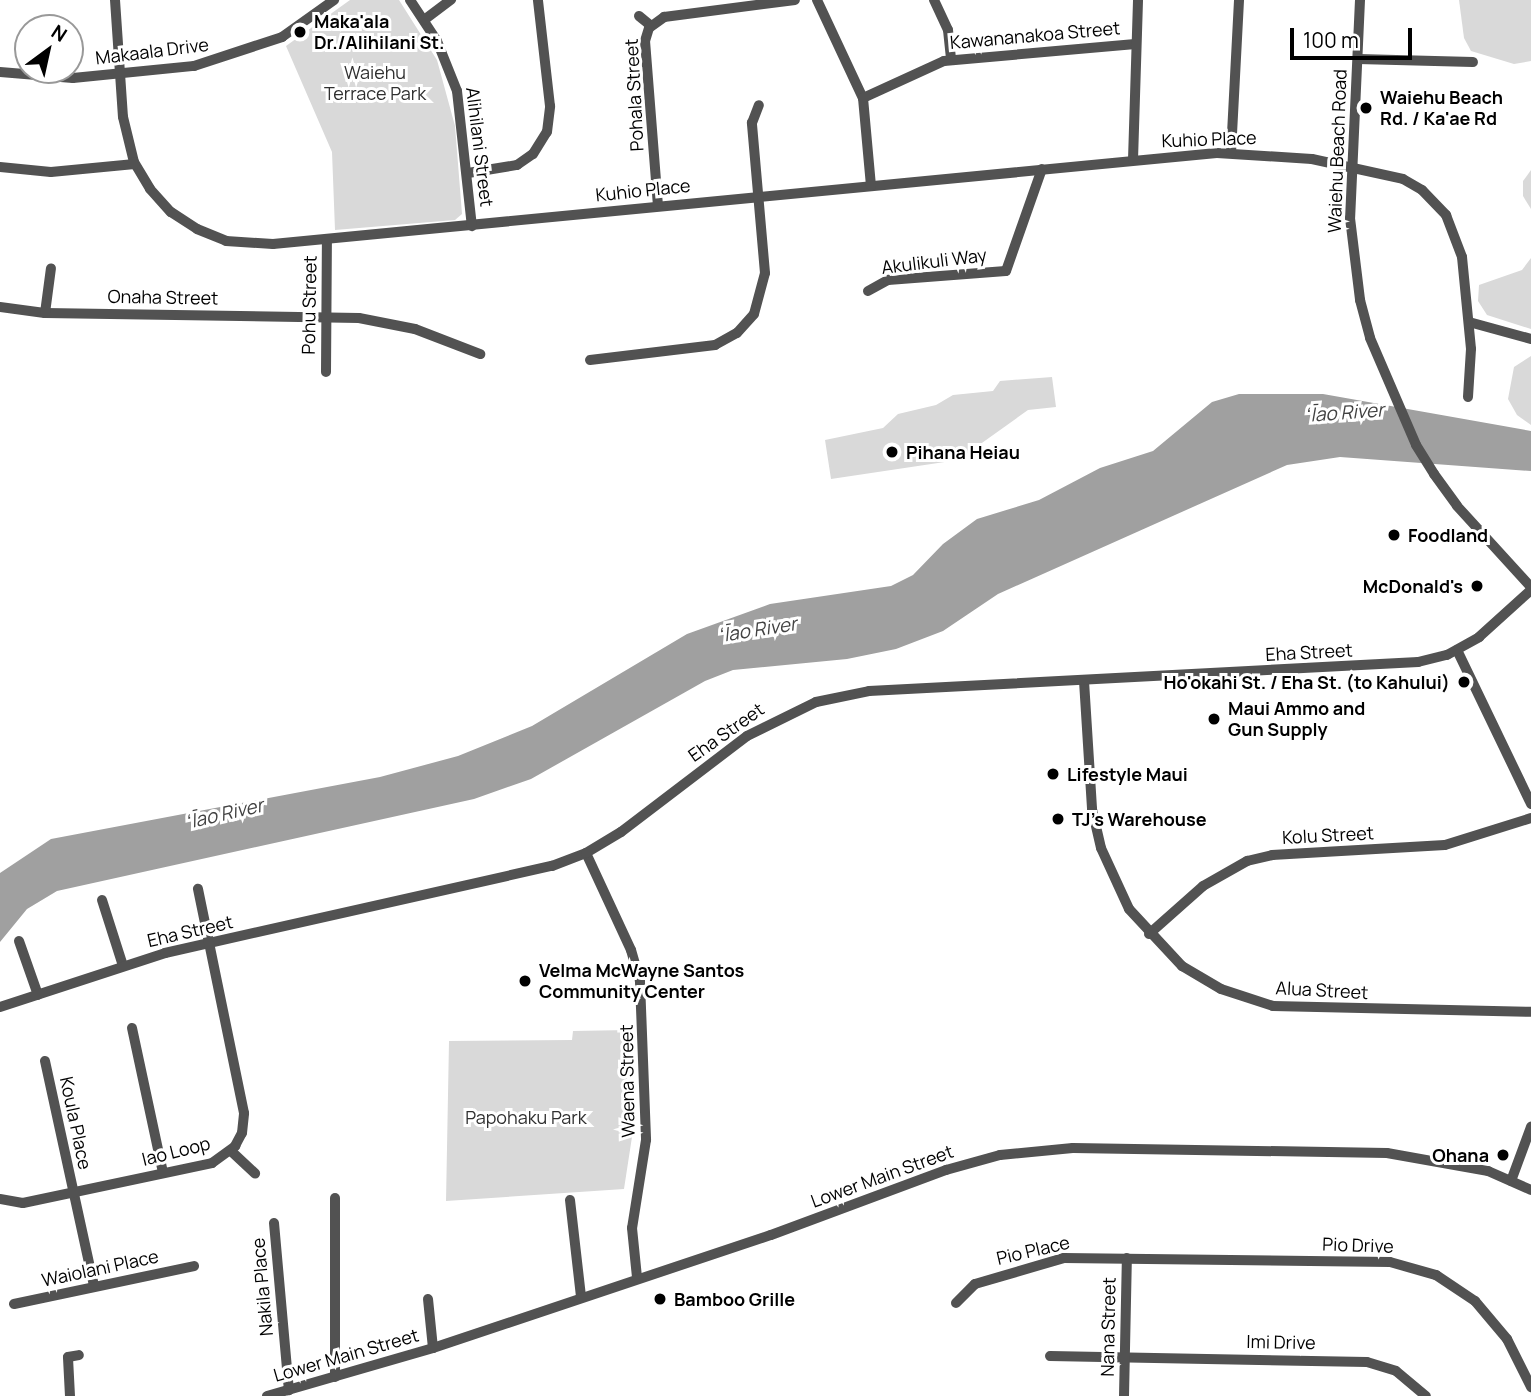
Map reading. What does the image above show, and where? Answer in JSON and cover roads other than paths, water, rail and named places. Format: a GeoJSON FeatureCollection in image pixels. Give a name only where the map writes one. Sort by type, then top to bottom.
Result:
{"type":"FeatureCollection","features":[{"type":"Feature","properties":{"kind":"street","name":"Kuhio Place"},"geometry":{"type":"LineString","coordinates":[[115,0],[125,132],[135,164],[171,212],[211,236],[257,245],[1133,160],[1231,153],[1351,166],[1403,179],[1439,206],[1460,246],[1469,322],[1468,397]]}},
{"type":"Feature","properties":{"kind":"street","name":"Makaala Drive"},"geometry":{"type":"LineString","coordinates":[[0,72],[73,78],[194,66],[254,50],[308,20],[334,0]]}},
{"type":"Feature","properties":{"kind":"street","name":"Alihilani Street"},"geometry":{"type":"LineString","coordinates":[[410,0],[424,20],[457,90],[472,226]]}},
{"type":"Feature","properties":{"kind":"street"},"geometry":{"type":"LineString","coordinates":[[424,20],[451,0]]}},
{"type":"Feature","properties":{"kind":"street"},"geometry":{"type":"LineString","coordinates":[[468,173],[517,165],[545,138],[551,113],[538,0]]}},
{"type":"Feature","properties":{"kind":"street","name":"Pohala Street"},"geometry":{"type":"LineString","coordinates":[[658,206],[645,41],[650,26],[664,17],[795,0]]}},
{"type":"Feature","properties":{"kind":"street"},"geometry":{"type":"LineString","coordinates":[[817,0],[863,98],[871,186]]}},
{"type":"Feature","properties":{"kind":"street"},"geometry":{"type":"LineString","coordinates":[[934,0],[948,30],[951,60]]}},
{"type":"Feature","properties":{"kind":"street"},"geometry":{"type":"LineString","coordinates":[[1133,160],[1138,0]]}},
{"type":"Feature","properties":{"kind":"street"},"geometry":{"type":"LineString","coordinates":[[1231,153],[1239,0]]}},
{"type":"Feature","properties":{"kind":"street","name":"Waiehu Beach Road"},"geometry":{"type":"LineString","coordinates":[[1360,0],[1350,218],[1360,300],[1392,391],[1434,474],[1457,506],[1531,589]]}},
{"type":"Feature","properties":{"kind":"street","name":"Pohala Street"},"geometry":{"type":"LineString","coordinates":[[639,16],[650,26]]}},
{"type":"Feature","properties":{"kind":"street","name":"Kawananakoa Street"},"geometry":{"type":"LineString","coordinates":[[863,98],[918,70],[951,60],[1135,44]]}},
{"type":"Feature","properties":{"kind":"street"},"geometry":{"type":"LineString","coordinates":[[1357,59],[1473,62]]}},
{"type":"Feature","properties":{"kind":"street"},"geometry":{"type":"LineString","coordinates":[[590,359],[706,347],[743,327],[758,306],[765,282],[751,123],[759,105]]}},
{"type":"Feature","properties":{"kind":"street"},"geometry":{"type":"LineString","coordinates":[[0,167],[51,172],[135,164]]}},
{"type":"Feature","properties":{"kind":"street","name":"Akulikuli Way"},"geometry":{"type":"LineString","coordinates":[[868,291],[888,280],[1006,271],[1042,170]]}},
{"type":"Feature","properties":{"kind":"street","name":"Pohu Street"},"geometry":{"type":"LineString","coordinates":[[326,372],[327,239]]}},
{"type":"Feature","properties":{"kind":"street"},"geometry":{"type":"LineString","coordinates":[[45,313],[51,268]]}},
{"type":"Feature","properties":{"kind":"street","name":"Onaha Street"},"geometry":{"type":"LineString","coordinates":[[0,307],[45,313],[326,317],[397,324],[480,354]]}},
{"type":"Feature","properties":{"kind":"street"},"geometry":{"type":"LineString","coordinates":[[1469,322],[1531,339]]}},
{"type":"Feature","properties":{"kind":"street","name":"Eha Street"},"geometry":{"type":"LineString","coordinates":[[0,1007],[123,966],[208,944],[401,903],[552,866],[586,853],[747,736],[799,708],[869,691],[1402,664],[1457,650],[1487,631],[1531,589]]}},
{"type":"Feature","properties":{"kind":"street"},"geometry":{"type":"LineString","coordinates":[[1457,650],[1531,804]]}},
{"type":"Feature","properties":{"kind":"street","name":"Alua Street"},"geometry":{"type":"LineString","coordinates":[[1084,681],[1096,830],[1117,890],[1149,934],[1182,966],[1214,986],[1273,1006],[1531,1012]]}},
{"type":"Feature","properties":{"kind":"street","name":"Kolu Street"},"geometry":{"type":"LineString","coordinates":[[1149,934],[1203,886],[1247,861],[1272,855],[1445,845],[1531,818]]}},
{"type":"Feature","properties":{"kind":"street","name":"Waena Street"},"geometry":{"type":"LineString","coordinates":[[586,853],[631,950],[640,982],[646,1140],[632,1228],[637,1277]]}},
{"type":"Feature","properties":{"kind":"street","name":"Iao Loop"},"geometry":{"type":"LineString","coordinates":[[0,1199],[23,1203],[73,1193],[212,1163],[231,1151],[242,1133],[244,1113],[198,889]]}},
{"type":"Feature","properties":{"kind":"street"},"geometry":{"type":"LineString","coordinates":[[102,900],[123,966]]}},
{"type":"Feature","properties":{"kind":"street"},"geometry":{"type":"LineString","coordinates":[[19,941],[38,995]]}},
{"type":"Feature","properties":{"kind":"street"},"geometry":{"type":"LineString","coordinates":[[132,1028],[163,1173]]}},
{"type":"Feature","properties":{"kind":"street","name":"Koula Place"},"geometry":{"type":"LineString","coordinates":[[45,1061],[94,1286]]}},
{"type":"Feature","properties":{"kind":"street"},"geometry":{"type":"LineString","coordinates":[[1511,1181],[1531,1128]]}},
{"type":"Feature","properties":{"kind":"street","name":"Lower Main Street"},"geometry":{"type":"LineString","coordinates":[[267,1396],[433,1348],[637,1277],[771,1236],[956,1166],[1049,1149],[1387,1153],[1474,1168],[1531,1190]]}},
{"type":"Feature","properties":{"kind":"street"},"geometry":{"type":"LineString","coordinates":[[231,1151],[255,1173]]}},
{"type":"Feature","properties":{"kind":"street"},"geometry":{"type":"LineString","coordinates":[[335,1199],[335,1377]]}},
{"type":"Feature","properties":{"kind":"street"},"geometry":{"type":"LineString","coordinates":[[570,1200],[581,1296]]}},
{"type":"Feature","properties":{"kind":"street","name":"Nakila Place"},"geometry":{"type":"LineString","coordinates":[[274,1223],[289,1390]]}},
{"type":"Feature","properties":{"kind":"street","name":"Pio Place"},"geometry":{"type":"LineString","coordinates":[[956,1303],[975,1284],[1047,1261],[1127,1258]]}},
{"type":"Feature","properties":{"kind":"street","name":"Nana Street"},"geometry":{"type":"LineString","coordinates":[[1124,1396],[1127,1258]]}},
{"type":"Feature","properties":{"kind":"street","name":"Pio Drive"},"geometry":{"type":"LineString","coordinates":[[1127,1258],[1390,1262],[1413,1267],[1475,1301],[1507,1339],[1531,1387]]}},
{"type":"Feature","properties":{"kind":"street","name":"Waiolani Place"},"geometry":{"type":"LineString","coordinates":[[14,1304],[194,1266]]}},
{"type":"Feature","properties":{"kind":"street"},"geometry":{"type":"LineString","coordinates":[[428,1299],[433,1348]]}},
{"type":"Feature","properties":{"kind":"street"},"geometry":{"type":"LineString","coordinates":[[71,1396],[68,1357],[79,1355]]}},
{"type":"Feature","properties":{"kind":"street","name":"Imi Drive"},"geometry":{"type":"LineString","coordinates":[[1050,1356],[1367,1362],[1396,1371],[1426,1396]]}},
{"type":"Feature","properties":{"kind":"water","name":"ʻĪao River"},"geometry":{"type":"Polygon","coordinates":[[[1239,394],[1323,394],[1531,431],[1531,471],[1340,457],[1287,465],[998,594],[943,631],[896,649],[847,659],[733,670],[705,681],[531,779],[474,799],[57,891],[27,909],[0,942],[0,873],[51,839],[380,777],[458,756],[532,726],[687,634],[770,604],[891,586],[913,575],[943,544],[977,519],[1039,500],[1100,468],[1153,451],[1212,402],[1239,394]]]}},
{"type":"Feature","properties":{"kind":"place","name":"Maka'ala Dr./Alihilani St."},"geometry":{"type":"Point","coordinates":[300,32]}},
{"type":"Feature","properties":{"kind":"place","name":"Waiehu Beach Rd. / Ka'ae Rd"},"geometry":{"type":"Point","coordinates":[1366,108]}},
{"type":"Feature","properties":{"kind":"place","name":"Pihana Heiau"},"geometry":{"type":"Point","coordinates":[892,452]}},
{"type":"Feature","properties":{"kind":"place","name":"Foodland"},"geometry":{"type":"Point","coordinates":[1394,535]}},
{"type":"Feature","properties":{"kind":"place","name":"McDonald's"},"geometry":{"type":"Point","coordinates":[1477,586]}},
{"type":"Feature","properties":{"kind":"place","name":"Ho'okahi St. / Eha St. (to Kahului)"},"geometry":{"type":"Point","coordinates":[1464,682]}},
{"type":"Feature","properties":{"kind":"place","name":"Maui Ammo and Gun Supply"},"geometry":{"type":"Point","coordinates":[1214,719]}},
{"type":"Feature","properties":{"kind":"place","name":"Lifestyle Maui"},"geometry":{"type":"Point","coordinates":[1053,774]}},
{"type":"Feature","properties":{"kind":"place","name":"TJ’s Warehouse"},"geometry":{"type":"Point","coordinates":[1058,819]}},
{"type":"Feature","properties":{"kind":"place","name":"Velma McWayne Santos Community Center"},"geometry":{"type":"Point","coordinates":[525,981]}},
{"type":"Feature","properties":{"kind":"place","name":"Ohana"},"geometry":{"type":"Point","coordinates":[1503,1155]}},
{"type":"Feature","properties":{"kind":"place","name":"Bamboo Grille"},"geometry":{"type":"Point","coordinates":[660,1299]}},
{"type":"Feature","properties":{"kind":"park label","name":"Waiehu Terrace Park"},"geometry":{"type":"Point","coordinates":[375,83]}},
{"type":"Feature","properties":{"kind":"park label","name":"Papohaku Park"},"geometry":{"type":"Point","coordinates":[526,1117]}}]}
